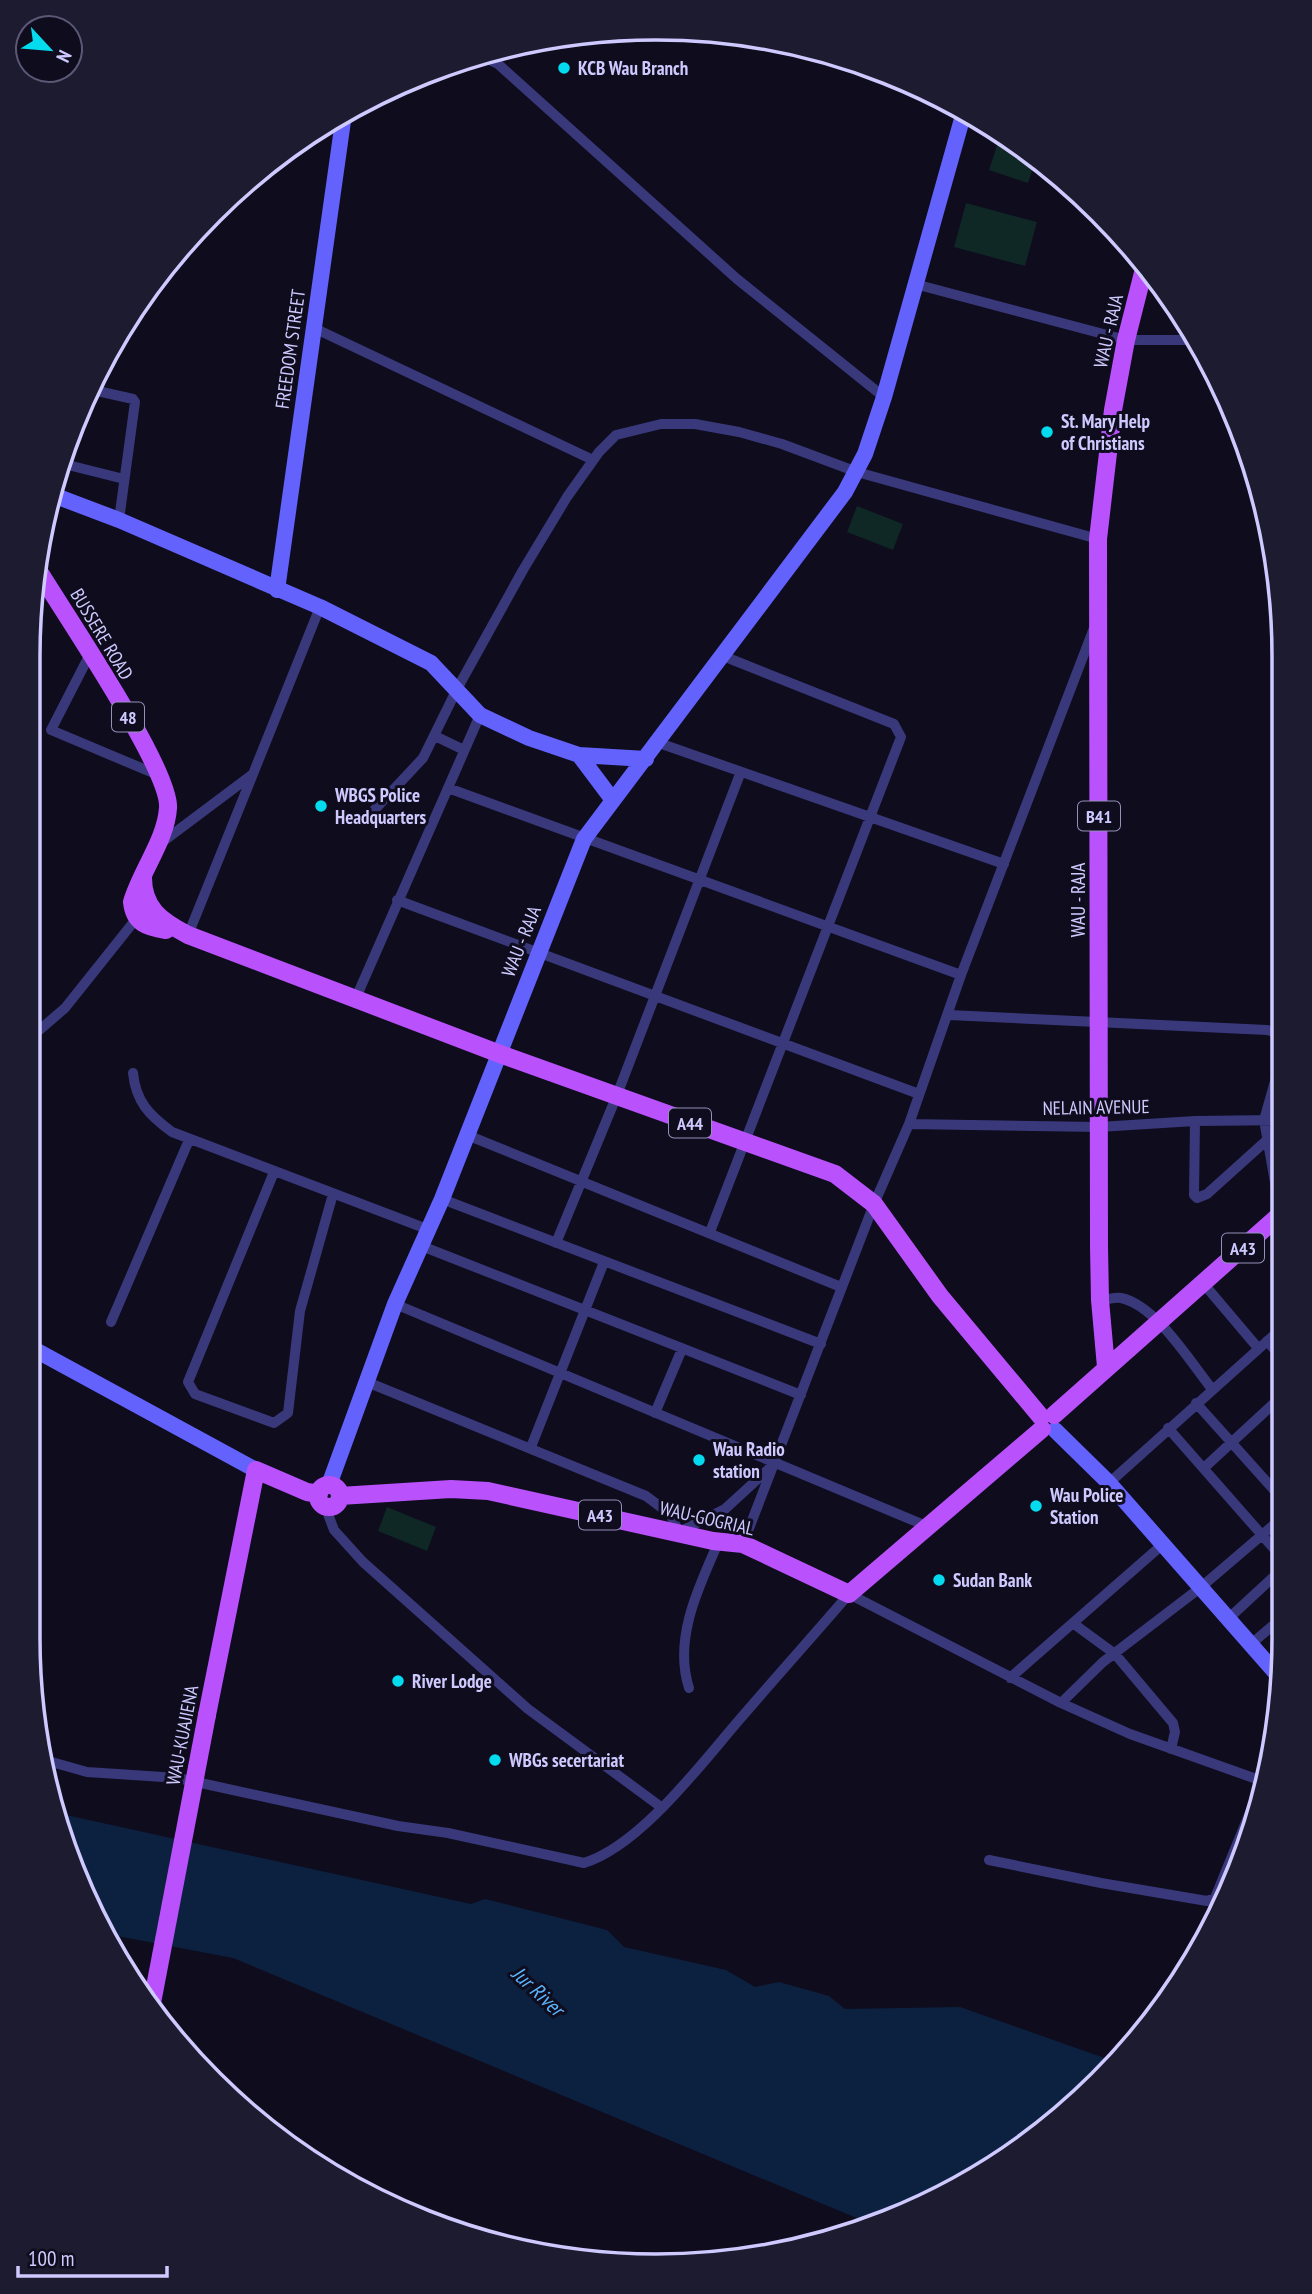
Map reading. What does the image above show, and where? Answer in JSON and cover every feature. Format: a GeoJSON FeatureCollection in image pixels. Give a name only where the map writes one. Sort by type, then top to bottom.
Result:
{"type":"FeatureCollection","features":[{"type":"Feature","properties":{"kind":"main road","name":"WAU - RAJA"},"geometry":{"type":"LineString","coordinates":[[1106,1367],[1100,1300],[1098,539],[1107,452],[1126,340],[1142,278]]}},
{"type":"Feature","properties":{"kind":"main road","name":"BUSSERE ROAD"},"geometry":{"type":"LineString","coordinates":[[45,582],[145,744],[160,776],[168,808],[132,902],[136,919]]}},
{"type":"Feature","properties":{"kind":"main road","name":"A44"},"geometry":{"type":"LineString","coordinates":[[143,875],[145,898],[158,917],[188,935],[500,1054],[835,1174],[874,1204],[940,1296],[1048,1423]]}},
{"type":"Feature","properties":{"kind":"main road","name":"A44"},"geometry":{"type":"LineString","coordinates":[[136,919],[157,929],[166,930],[167,923]]}},
{"type":"Feature","properties":{"kind":"main road","name":"A43"},"geometry":{"type":"LineString","coordinates":[[849,1594],[1048,1423],[1106,1367],[1272,1222]]}},
{"type":"Feature","properties":{"kind":"main road","name":"WAU-GOGRIAL"},"geometry":{"type":"LineString","coordinates":[[256,1470],[307,1492],[328,1495],[451,1489],[488,1490],[743,1544],[849,1594]]}},
{"type":"Feature","properties":{"kind":"main road","name":"WAU-KUAJIENA"},"geometry":{"type":"LineString","coordinates":[[154,1994],[256,1470]]}},
{"type":"Feature","properties":{"kind":"street"},"geometry":{"type":"LineString","coordinates":[[494,62],[737,279],[884,397]]}},
{"type":"Feature","properties":{"kind":"street","name":"WAU - RAJA"},"geometry":{"type":"LineString","coordinates":[[328,1495],[394,1304],[442,1199],[584,839],[612,799],[659,744],[857,472],[884,397],[961,122]]}},
{"type":"Feature","properties":{"kind":"street","name":"FREEDOM STREET"},"geometry":{"type":"LineString","coordinates":[[277,590],[342,127]]}},
{"type":"Feature","properties":{"kind":"street"},"geometry":{"type":"LineString","coordinates":[[915,284],[1126,340],[1184,340]]}},
{"type":"Feature","properties":{"kind":"street"},"geometry":{"type":"LineString","coordinates":[[314,328],[593,460]]}},
{"type":"Feature","properties":{"kind":"street"},"geometry":{"type":"LineString","coordinates":[[100,392],[135,400],[119,520]]}},
{"type":"Feature","properties":{"kind":"street"},"geometry":{"type":"LineString","coordinates":[[365,820],[411,774],[435,736],[457,689],[523,570],[593,460],[616,435],[625,431],[661,424],[695,424],[782,444],[857,472],[1098,539]]}},
{"type":"Feature","properties":{"kind":"street"},"geometry":{"type":"LineString","coordinates":[[71,465],[124,479]]}},
{"type":"Feature","properties":{"kind":"street"},"geometry":{"type":"LineString","coordinates":[[61,498],[119,520],[320,607],[431,663],[481,715],[529,738],[579,755],[646,759]]}},
{"type":"Feature","properties":{"kind":"street"},"geometry":{"type":"LineString","coordinates":[[188,935],[320,607]]}},
{"type":"Feature","properties":{"kind":"street"},"geometry":{"type":"LineString","coordinates":[[743,1544],[841,1287],[909,1124],[961,975],[1098,619]]}},
{"type":"Feature","properties":{"kind":"street"},"geometry":{"type":"LineString","coordinates":[[90,654],[51,730],[160,776]]}},
{"type":"Feature","properties":{"kind":"street"},"geometry":{"type":"LineString","coordinates":[[710,1232],[901,737],[898,727],[723,656]]}},
{"type":"Feature","properties":{"kind":"street"},"geometry":{"type":"LineString","coordinates":[[355,1000],[481,715]]}},
{"type":"Feature","properties":{"kind":"street"},"geometry":{"type":"LineString","coordinates":[[435,736],[464,750]]}},
{"type":"Feature","properties":{"kind":"street"},"geometry":{"type":"LineString","coordinates":[[659,744],[868,819],[1004,864]]}},
{"type":"Feature","properties":{"kind":"street"},"geometry":{"type":"LineString","coordinates":[[579,755],[612,799]]}},
{"type":"Feature","properties":{"kind":"street"},"geometry":{"type":"LineString","coordinates":[[154,848],[253,774]]}},
{"type":"Feature","properties":{"kind":"street"},"geometry":{"type":"LineString","coordinates":[[556,1243],[617,1096],[653,995],[740,774]]}},
{"type":"Feature","properties":{"kind":"street"},"geometry":{"type":"LineString","coordinates":[[448,788],[961,975]]}},
{"type":"Feature","properties":{"kind":"street"},"geometry":{"type":"LineString","coordinates":[[397,900],[919,1094]]}},
{"type":"Feature","properties":{"kind":"street"},"geometry":{"type":"LineString","coordinates":[[40,1029],[65,1007],[136,919]]}},
{"type":"Feature","properties":{"kind":"street"},"geometry":{"type":"LineString","coordinates":[[949,1015],[1272,1031]]}},
{"type":"Feature","properties":{"kind":"street"},"geometry":{"type":"LineString","coordinates":[[133,1073],[137,1099],[146,1111],[172,1132],[427,1229]]}},
{"type":"Feature","properties":{"kind":"street"},"geometry":{"type":"LineString","coordinates":[[1272,1092],[1264,1120],[1272,1166]]}},
{"type":"Feature","properties":{"kind":"street","name":"NELAIN AVENUE"},"geometry":{"type":"LineString","coordinates":[[909,1124],[1099,1127],[1195,1121],[1272,1120]]}},
{"type":"Feature","properties":{"kind":"street"},"geometry":{"type":"LineString","coordinates":[[1195,1121],[1194,1195],[1198,1198],[1207,1194],[1267,1139]]}},
{"type":"Feature","properties":{"kind":"street"},"geometry":{"type":"LineString","coordinates":[[467,1135],[841,1287]]}},
{"type":"Feature","properties":{"kind":"street"},"geometry":{"type":"LineString","coordinates":[[111,1322],[190,1140]]}},
{"type":"Feature","properties":{"kind":"street"},"geometry":{"type":"LineString","coordinates":[[274,1172],[188,1382],[195,1394],[274,1423],[288,1413],[300,1311],[333,1194]]}},
{"type":"Feature","properties":{"kind":"street"},"geometry":{"type":"LineString","coordinates":[[442,1199],[821,1344]]}},
{"type":"Feature","properties":{"kind":"street"},"geometry":{"type":"LineString","coordinates":[[419,1245],[801,1395]]}},
{"type":"Feature","properties":{"kind":"street"},"geometry":{"type":"LineString","coordinates":[[531,1447],[604,1262]]}},
{"type":"Feature","properties":{"kind":"street"},"geometry":{"type":"LineString","coordinates":[[1203,1283],[1272,1351]]}},
{"type":"Feature","properties":{"kind":"street"},"geometry":{"type":"LineString","coordinates":[[1100,1300],[1121,1298],[1142,1308],[1158,1322],[1212,1389]]}},
{"type":"Feature","properties":{"kind":"street"},"geometry":{"type":"LineString","coordinates":[[394,1304],[929,1527]]}},
{"type":"Feature","properties":{"kind":"street"},"geometry":{"type":"LineString","coordinates":[[1109,1483],[1272,1336]]}},
{"type":"Feature","properties":{"kind":"street"},"geometry":{"type":"LineString","coordinates":[[655,1413],[682,1349]]}},
{"type":"Feature","properties":{"kind":"street"},"geometry":{"type":"LineString","coordinates":[[40,1353],[256,1470]]}},
{"type":"Feature","properties":{"kind":"street"},"geometry":{"type":"LineString","coordinates":[[367,1382],[646,1496],[670,1514],[679,1532],[734,1502],[776,1462]]}},
{"type":"Feature","properties":{"kind":"street"},"geometry":{"type":"LineString","coordinates":[[1196,1403],[1272,1488]]}},
{"type":"Feature","properties":{"kind":"street"},"geometry":{"type":"LineString","coordinates":[[1205,1466],[1272,1405]]}},
{"type":"Feature","properties":{"kind":"street"},"geometry":{"type":"LineString","coordinates":[[1048,1423],[1109,1483],[1271,1666]]}},
{"type":"Feature","properties":{"kind":"street"},"geometry":{"type":"LineString","coordinates":[[1168,1428],[1205,1466],[1272,1546]]}},
{"type":"Feature","properties":{"kind":"street"},"geometry":{"type":"LineString","coordinates":[[328,1495],[334,1530],[363,1562],[528,1709],[660,1807]]}},
{"type":"Feature","properties":{"kind":"street"},"geometry":{"type":"LineString","coordinates":[[1061,1703],[1103,1662],[1200,1588],[1272,1526]]}},
{"type":"Feature","properties":{"kind":"street"},"geometry":{"type":"LineString","coordinates":[[689,1688],[683,1668],[687,1630],[702,1579],[719,1541]]}},
{"type":"Feature","properties":{"kind":"street"},"geometry":{"type":"LineString","coordinates":[[1010,1678],[1162,1545]]}},
{"type":"Feature","properties":{"kind":"street"},"geometry":{"type":"LineString","coordinates":[[1227,1619],[1272,1578]]}},
{"type":"Feature","properties":{"kind":"street"},"geometry":{"type":"LineString","coordinates":[[53,1762],[87,1772],[178,1778],[584,1863],[603,1857],[624,1843],[660,1807],[849,1594],[1061,1703],[1171,1749],[1255,1779]]}},
{"type":"Feature","properties":{"kind":"street"},"geometry":{"type":"LineString","coordinates":[[1074,1624],[1115,1654],[1173,1723],[1175,1732],[1171,1749]]}},
{"type":"Feature","properties":{"kind":"street"},"geometry":{"type":"LineString","coordinates":[[1251,1644],[1272,1627]]}},
{"type":"Feature","properties":{"kind":"street"},"geometry":{"type":"LineString","coordinates":[[989,1860],[1101,1883],[1207,1900],[1213,1898]]}},
{"type":"Feature","properties":{"kind":"green space"},"geometry":{"type":"Polygon","coordinates":[[[997,144],[1033,169],[1028,183],[989,170],[997,144]]]}},
{"type":"Feature","properties":{"kind":"green space"},"geometry":{"type":"Polygon","coordinates":[[[966,203],[1037,222],[1025,266],[954,247],[966,203]]]}},
{"type":"Feature","properties":{"kind":"green space"},"geometry":{"type":"Polygon","coordinates":[[[857,506],[903,524],[893,550],[847,532],[857,506]]]}},
{"type":"Feature","properties":{"kind":"green space"},"geometry":{"type":"Polygon","coordinates":[[[387,1507],[436,1527],[427,1551],[378,1531],[387,1507]]]}},
{"type":"Feature","properties":{"kind":"water","name":"Jur River"},"geometry":{"type":"Polygon","coordinates":[[[67,1815],[471,1904],[485,1899],[607,1930],[624,1947],[726,1970],[755,1987],[779,1982],[829,1996],[845,2009],[960,2007],[1105,2058],[1062,2101],[998,2150],[928,2190],[859,2219],[233,1958],[118,1936],[87,1874],[67,1815]]]}},
{"type":"Feature","properties":{"kind":"place","name":"KCB Wau Branch"},"geometry":{"type":"Point","coordinates":[564,68]}},
{"type":"Feature","properties":{"kind":"place","name":"St. Mary Help of Christians"},"geometry":{"type":"Point","coordinates":[1047,432]}},
{"type":"Feature","properties":{"kind":"place","name":"WBGS Police Headquarters"},"geometry":{"type":"Point","coordinates":[321,806]}},
{"type":"Feature","properties":{"kind":"place","name":"Wau Radio station"},"geometry":{"type":"Point","coordinates":[699,1460]}},
{"type":"Feature","properties":{"kind":"place","name":"Wau Police Station"},"geometry":{"type":"Point","coordinates":[1036,1506]}},
{"type":"Feature","properties":{"kind":"place","name":"Sudan Bank"},"geometry":{"type":"Point","coordinates":[939,1580]}},
{"type":"Feature","properties":{"kind":"place","name":"River Lodge"},"geometry":{"type":"Point","coordinates":[398,1681]}},
{"type":"Feature","properties":{"kind":"place","name":"WBGs secertariat"},"geometry":{"type":"Point","coordinates":[495,1760]}}]}
